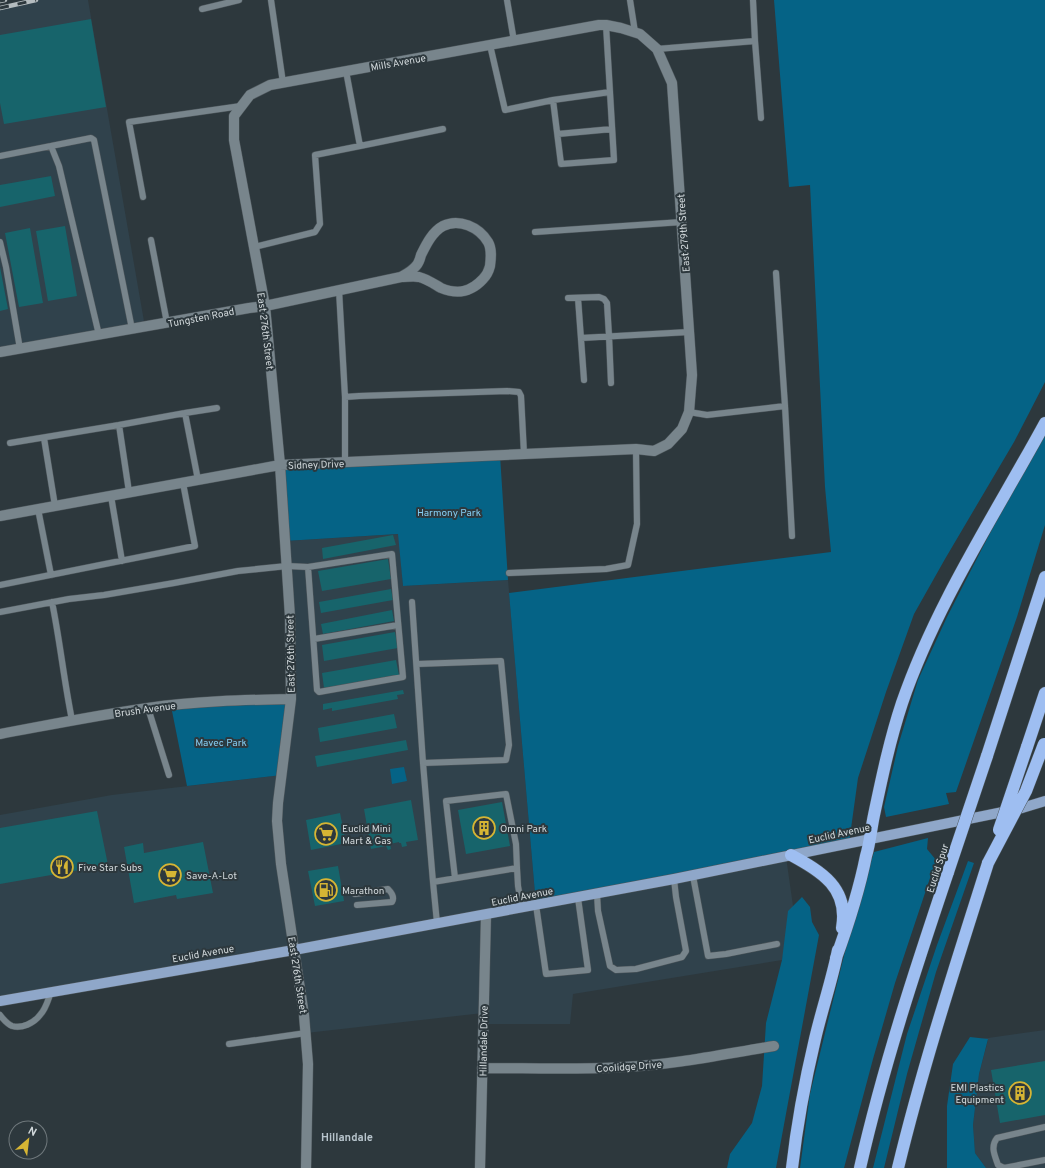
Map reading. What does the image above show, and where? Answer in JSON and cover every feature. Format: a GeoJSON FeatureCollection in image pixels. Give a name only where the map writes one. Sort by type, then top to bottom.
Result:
{"type":"FeatureCollection","features":[{"type":"Feature","properties":{"kind":"highway"},"geometry":{"type":"LineString","coordinates":[[836,958],[848,926],[866,858],[874,816],[902,703],[923,651],[974,548],[1045,423]]}},
{"type":"Feature","properties":{"kind":"highway","name":"Euclid Spur"},"geometry":{"type":"LineString","coordinates":[[860,1168],[890,1052],[922,950],[1045,577]]}},
{"type":"Feature","properties":{"kind":"highway"},"geometry":{"type":"LineString","coordinates":[[898,1168],[926,1061],[988,863],[1045,693]]}},
{"type":"Feature","properties":{"kind":"highway"},"geometry":{"type":"LineString","coordinates":[[988,863],[1026,791],[1045,743]]}},
{"type":"Feature","properties":{"kind":"highway"},"geometry":{"type":"LineString","coordinates":[[791,855],[811,866],[831,882],[842,903],[843,915],[836,958],[806,1076],[792,1168]]}},
{"type":"Feature","properties":{"kind":"main road","name":"Euclid Avenue"},"geometry":{"type":"LineString","coordinates":[[0,1001],[294,950],[693,876],[870,838],[1022,808],[1045,801]]}},
{"type":"Feature","properties":{"kind":"street","name":"Mills Avenue"},"geometry":{"type":"LineString","coordinates":[[234,140],[234,116],[250,95],[270,85],[602,25]]}},
{"type":"Feature","properties":{"kind":"street","name":"East 279th Street"},"geometry":{"type":"LineString","coordinates":[[602,25],[621,28],[640,34],[657,49],[672,83],[692,375],[689,412],[682,429],[668,444],[654,451],[636,449]]}},
{"type":"Feature","properties":{"kind":"street","name":"East 276th Street"},"geometry":{"type":"LineString","coordinates":[[234,140],[265,306],[280,465],[290,617],[291,699],[278,804],[278,821],[280,853],[306,1033],[308,1064],[306,1168]]}},
{"type":"Feature","properties":{"kind":"street","name":"Tungsten Road"},"geometry":{"type":"LineString","coordinates":[[0,352],[265,306],[401,277],[418,277],[448,290],[466,291],[477,285],[485,278],[492,256],[488,243],[480,232],[468,225],[456,223],[443,226],[433,234],[416,266],[401,277]]}},
{"type":"Feature","properties":{"kind":"street","name":"Sidney Drive"},"geometry":{"type":"LineString","coordinates":[[0,516],[280,465],[636,449]]}},
{"type":"Feature","properties":{"kind":"street","name":"Brush Avenue"},"geometry":{"type":"LineString","coordinates":[[0,734],[72,720],[148,708],[220,701],[291,699]]}},
{"type":"Feature","properties":{"kind":"street","name":"Hillandale Drive"},"geometry":{"type":"LineString","coordinates":[[480,1168],[486,915]]}},
{"type":"Feature","properties":{"kind":"street","name":"Coolidge Drive"},"geometry":{"type":"LineString","coordinates":[[482,1068],[570,1069],[624,1067],[675,1062],[774,1046]]}},
{"type":"Feature","properties":{"kind":"lane"},"geometry":{"type":"LineString","coordinates":[[202,9],[239,0]]}},
{"type":"Feature","properties":{"kind":"lane"},"geometry":{"type":"LineString","coordinates":[[270,0],[284,83]]}},
{"type":"Feature","properties":{"kind":"lane"},"geometry":{"type":"LineString","coordinates":[[507,0],[514,41]]}},
{"type":"Feature","properties":{"kind":"lane"},"geometry":{"type":"LineString","coordinates":[[630,0],[635,32]]}},
{"type":"Feature","properties":{"kind":"lane"},"geometry":{"type":"LineString","coordinates":[[753,0],[761,118]]}},
{"type":"Feature","properties":{"kind":"lane"},"geometry":{"type":"LineString","coordinates":[[553,100],[561,164],[614,160],[610,92],[602,25]]}},
{"type":"Feature","properties":{"kind":"lane"},"geometry":{"type":"LineString","coordinates":[[657,49],[755,41]]}},
{"type":"Feature","properties":{"kind":"lane"},"geometry":{"type":"LineString","coordinates":[[490,45],[505,110],[553,100],[610,92]]}},
{"type":"Feature","properties":{"kind":"lane"},"geometry":{"type":"LineString","coordinates":[[346,71],[360,146]]}},
{"type":"Feature","properties":{"kind":"lane"},"geometry":{"type":"LineString","coordinates":[[143,197],[130,122],[241,106]]}},
{"type":"Feature","properties":{"kind":"lane"},"geometry":{"type":"LineString","coordinates":[[254,248],[314,232],[320,224],[315,155],[443,129]]}},
{"type":"Feature","properties":{"kind":"lane"},"geometry":{"type":"LineString","coordinates":[[558,134],[612,129]]}},
{"type":"Feature","properties":{"kind":"lane"},"geometry":{"type":"LineString","coordinates":[[0,156],[85,138],[91,138],[94,140],[132,329]]}},
{"type":"Feature","properties":{"kind":"lane"},"geometry":{"type":"LineString","coordinates":[[51,146],[59,166],[99,335]]}},
{"type":"Feature","properties":{"kind":"lane"},"geometry":{"type":"LineString","coordinates":[[535,232],[682,222]]}},
{"type":"Feature","properties":{"kind":"lane"},"geometry":{"type":"LineString","coordinates":[[151,240],[167,323]]}},
{"type":"Feature","properties":{"kind":"lane"},"geometry":{"type":"LineString","coordinates":[[0,242],[6,267],[20,349]]}},
{"type":"Feature","properties":{"kind":"lane"},"geometry":{"type":"LineString","coordinates":[[776,273],[792,536]]}},
{"type":"Feature","properties":{"kind":"lane"},"geometry":{"type":"LineString","coordinates":[[339,290],[345,397],[345,462]]}},
{"type":"Feature","properties":{"kind":"lane"},"geometry":{"type":"LineString","coordinates":[[568,298],[599,297],[604,299],[606,303],[610,336],[611,383]]}},
{"type":"Feature","properties":{"kind":"lane"},"geometry":{"type":"LineString","coordinates":[[578,298],[584,380]]}},
{"type":"Feature","properties":{"kind":"lane"},"geometry":{"type":"LineString","coordinates":[[581,338],[689,332]]}},
{"type":"Feature","properties":{"kind":"lane"},"geometry":{"type":"LineString","coordinates":[[345,397],[507,391],[519,392],[521,396],[524,454]]}},
{"type":"Feature","properties":{"kind":"lane"},"geometry":{"type":"LineString","coordinates":[[689,412],[707,415],[785,406]]}},
{"type":"Feature","properties":{"kind":"lane"},"geometry":{"type":"LineString","coordinates":[[10,443],[217,408]]}},
{"type":"Feature","properties":{"kind":"lane"},"geometry":{"type":"LineString","coordinates":[[185,413],[198,480]]}},
{"type":"Feature","properties":{"kind":"lane"},"geometry":{"type":"LineString","coordinates":[[119,425],[129,492]]}},
{"type":"Feature","properties":{"kind":"lane"},"geometry":{"type":"LineString","coordinates":[[44,438],[55,506]]}},
{"type":"Feature","properties":{"kind":"lane"},"geometry":{"type":"LineString","coordinates":[[509,573],[606,569],[628,565],[637,524],[636,449]]}},
{"type":"Feature","properties":{"kind":"lane"},"geometry":{"type":"LineString","coordinates":[[0,585],[195,546],[183,483]]}},
{"type":"Feature","properties":{"kind":"lane"},"geometry":{"type":"LineString","coordinates":[[111,496],[122,561]]}},
{"type":"Feature","properties":{"kind":"lane"},"geometry":{"type":"LineString","coordinates":[[38,509],[50,575]]}},
{"type":"Feature","properties":{"kind":"lane"},"geometry":{"type":"LineString","coordinates":[[0,612],[238,571],[287,566],[308,567],[392,554],[403,677],[319,692],[317,690],[308,567]]}},
{"type":"Feature","properties":{"kind":"lane"},"geometry":{"type":"LineString","coordinates":[[52,602],[72,720]]}},
{"type":"Feature","properties":{"kind":"lane"},"geometry":{"type":"LineString","coordinates":[[412,602],[423,763],[437,924]]}},
{"type":"Feature","properties":{"kind":"lane"},"geometry":{"type":"LineString","coordinates":[[314,639],[398,625]]}},
{"type":"Feature","properties":{"kind":"lane"},"geometry":{"type":"LineString","coordinates":[[417,664],[501,661],[509,744],[506,760],[423,763]]}},
{"type":"Feature","properties":{"kind":"lane"},"geometry":{"type":"LineString","coordinates":[[148,708],[169,775]]}},
{"type":"Feature","properties":{"kind":"lane"},"geometry":{"type":"LineString","coordinates":[[455,878],[446,801],[506,794],[516,844],[518,886],[522,908]]}},
{"type":"Feature","properties":{"kind":"lane"},"geometry":{"type":"LineString","coordinates":[[433,882],[517,868]]}},
{"type":"Feature","properties":{"kind":"lane"},"geometry":{"type":"LineString","coordinates":[[693,876],[708,956],[777,944]]}},
{"type":"Feature","properties":{"kind":"lane"},"geometry":{"type":"LineString","coordinates":[[597,894],[598,911],[610,966],[616,970],[636,969],[682,957],[686,951],[674,879]]}},
{"type":"Feature","properties":{"kind":"lane"},"geometry":{"type":"LineString","coordinates":[[355,894],[388,889],[393,897],[392,902],[357,905]]}},
{"type":"Feature","properties":{"kind":"lane"},"geometry":{"type":"LineString","coordinates":[[536,905],[546,974],[588,970],[578,898]]}},
{"type":"Feature","properties":{"kind":"lane"},"geometry":{"type":"LineString","coordinates":[[0,1015],[12,1026],[24,1026],[32,1023],[41,1015],[51,992]]}},
{"type":"Feature","properties":{"kind":"lane"},"geometry":{"type":"LineString","coordinates":[[229,1044],[306,1033]]}},
{"type":"Feature","properties":{"kind":"lane"},"geometry":{"type":"LineString","coordinates":[[1045,1128],[997,1138],[994,1142],[993,1149],[998,1165],[1004,1168],[1045,1160]]}},
{"type":"Feature","properties":{"kind":"shaded area"},"geometry":{"type":"Polygon","coordinates":[[[36,0],[88,0],[145,327],[0,352],[0,8],[36,0]]]}},
{"type":"Feature","properties":{"kind":"shaded area"},"geometry":{"type":"Polygon","coordinates":[[[399,534],[403,586],[508,580],[536,905],[786,857],[793,906],[782,960],[573,994],[570,1024],[483,1024],[483,1013],[306,1033],[294,950],[0,1001],[0,815],[112,795],[282,775],[291,699],[285,541],[399,534]]]}},
{"type":"Feature","properties":{"kind":"shaded area"},"geometry":{"type":"Polygon","coordinates":[[[1045,1030],[1045,1168],[986,1168],[975,1153],[973,1125],[979,1074],[988,1040],[981,1039],[1045,1030]]]}},
{"type":"Feature","properties":{"kind":"green space"},"geometry":{"type":"Polygon","coordinates":[[[774,0],[1045,0],[1045,382],[1014,442],[914,614],[886,692],[858,778],[849,843],[536,905],[509,593],[831,552],[825,487],[810,185],[789,187],[774,0]]]}},
{"type":"Feature","properties":{"kind":"green space"},"geometry":{"type":"Polygon","coordinates":[[[1045,432],[1045,525],[1017,617],[956,792],[946,793],[949,804],[886,817],[884,807],[898,746],[918,680],[947,617],[989,535],[1045,432]]]}},
{"type":"Feature","properties":{"kind":"green space","name":"Harmony Park"},"geometry":{"type":"Polygon","coordinates":[[[500,455],[508,580],[403,586],[398,534],[285,541],[280,465],[500,455]]]}},
{"type":"Feature","properties":{"kind":"green space","name":"Mavec Park"},"geometry":{"type":"Polygon","coordinates":[[[291,699],[282,775],[187,786],[171,706],[291,699]]]}},
{"type":"Feature","properties":{"kind":"green space"},"geometry":{"type":"Polygon","coordinates":[[[404,767],[407,781],[392,784],[390,769],[404,767]]]}},
{"type":"Feature","properties":{"kind":"green space"},"geometry":{"type":"Polygon","coordinates":[[[928,838],[927,849],[936,860],[895,983],[844,1168],[800,1168],[810,1094],[854,915],[874,852],[928,838]]]}},
{"type":"Feature","properties":{"kind":"green space"},"geometry":{"type":"Polygon","coordinates":[[[968,861],[974,863],[936,972],[907,1074],[884,1168],[873,1168],[907,1034],[937,945],[968,861]]]}},
{"type":"Feature","properties":{"kind":"green space"},"geometry":{"type":"Polygon","coordinates":[[[802,897],[810,907],[812,922],[819,935],[776,1168],[727,1168],[730,1154],[752,1123],[762,1086],[766,1023],[782,960],[788,911],[802,897]]]}},
{"type":"Feature","properties":{"kind":"green space"},"geometry":{"type":"Polygon","coordinates":[[[970,1037],[988,1039],[979,1074],[973,1125],[975,1153],[986,1168],[947,1168],[947,1106],[953,1064],[970,1037]]]}},
{"type":"Feature","properties":{"kind":"building"},"geometry":{"type":"Polygon","coordinates":[[[91,19],[106,107],[4,124],[0,103],[0,35],[91,19]]]}},
{"type":"Feature","properties":{"kind":"building"},"geometry":{"type":"Polygon","coordinates":[[[51,176],[55,196],[0,207],[0,185],[51,176]]]}},
{"type":"Feature","properties":{"kind":"building"},"geometry":{"type":"Polygon","coordinates":[[[65,226],[77,296],[48,301],[36,231],[65,226]]]}},
{"type":"Feature","properties":{"kind":"building"},"geometry":{"type":"Polygon","coordinates":[[[30,228],[43,303],[19,307],[5,233],[30,228]]]}},
{"type":"Feature","properties":{"kind":"building"},"geometry":{"type":"Polygon","coordinates":[[[0,267],[8,309],[0,311],[0,267]]]}},
{"type":"Feature","properties":{"kind":"building"},"geometry":{"type":"Polygon","coordinates":[[[393,535],[396,545],[323,559],[322,548],[393,535]]]}},
{"type":"Feature","properties":{"kind":"building"},"geometry":{"type":"Polygon","coordinates":[[[388,559],[391,579],[322,591],[318,571],[388,559]]]}},
{"type":"Feature","properties":{"kind":"building"},"geometry":{"type":"Polygon","coordinates":[[[391,589],[393,600],[321,613],[319,602],[391,589]]]}},
{"type":"Feature","properties":{"kind":"building"},"geometry":{"type":"Polygon","coordinates":[[[392,610],[394,621],[323,634],[321,624],[392,610]]]}},
{"type":"Feature","properties":{"kind":"building"},"geometry":{"type":"Polygon","coordinates":[[[395,632],[398,648],[324,661],[322,645],[395,632]]]}},
{"type":"Feature","properties":{"kind":"building"},"geometry":{"type":"Polygon","coordinates":[[[396,660],[399,675],[324,688],[322,673],[396,660]]]}},
{"type":"Feature","properties":{"kind":"building"},"geometry":{"type":"Polygon","coordinates":[[[403,690],[404,694],[397,695],[398,699],[332,711],[332,708],[323,710],[323,704],[403,690]]]}},
{"type":"Feature","properties":{"kind":"building"},"geometry":{"type":"Polygon","coordinates":[[[394,714],[397,728],[320,742],[318,728],[394,714]]]}},
{"type":"Feature","properties":{"kind":"building"},"geometry":{"type":"Polygon","coordinates":[[[406,740],[408,750],[317,767],[315,756],[406,740]]]}},
{"type":"Feature","properties":{"kind":"building"},"geometry":{"type":"Polygon","coordinates":[[[411,800],[418,840],[406,842],[407,846],[402,847],[401,843],[399,842],[390,844],[391,849],[388,850],[386,846],[371,849],[364,809],[411,800]]]}},
{"type":"Feature","properties":{"kind":"building","name":"Omni Park"},"geometry":{"type":"Polygon","coordinates":[[[502,802],[510,846],[466,854],[458,810],[502,802]]]}},
{"type":"Feature","properties":{"kind":"building"},"geometry":{"type":"Polygon","coordinates":[[[97,811],[108,865],[0,884],[0,828],[97,811]]]}},
{"type":"Feature","properties":{"kind":"building"},"geometry":{"type":"Polygon","coordinates":[[[340,813],[346,843],[311,850],[306,820],[340,813]]]}},
{"type":"Feature","properties":{"kind":"building"},"geometry":{"type":"Polygon","coordinates":[[[203,842],[213,893],[177,899],[176,895],[134,903],[124,847],[143,843],[144,853],[203,842]]]}},
{"type":"Feature","properties":{"kind":"building"},"geometry":{"type":"Polygon","coordinates":[[[338,866],[344,901],[315,906],[308,871],[338,866]]]}},
{"type":"Feature","properties":{"kind":"building","name":"EMI Plastics Equipment"},"geometry":{"type":"Polygon","coordinates":[[[1045,1061],[1045,1115],[1000,1123],[991,1070],[1045,1061]]]}},
{"type":"Feature","properties":{"kind":"railway"},"geometry":{"type":"LineString","coordinates":[[0,1],[5,0]]}},
{"type":"Feature","properties":{"kind":"railway"},"geometry":{"type":"LineString","coordinates":[[0,8],[36,0]]}},
{"type":"Feature","properties":{"kind":"place","name":"Omni Park"},"geometry":{"type":"Point","coordinates":[484,828]}},
{"type":"Feature","properties":{"kind":"place","name":"Euclid Mini Mart & Gas"},"geometry":{"type":"Point","coordinates":[326,834]}},
{"type":"Feature","properties":{"kind":"place","name":"Five Star Subs"},"geometry":{"type":"Point","coordinates":[62,867]}},
{"type":"Feature","properties":{"kind":"place","name":"Save-A-Lot"},"geometry":{"type":"Point","coordinates":[170,875]}},
{"type":"Feature","properties":{"kind":"place","name":"Marathon"},"geometry":{"type":"Point","coordinates":[326,890]}},
{"type":"Feature","properties":{"kind":"place","name":"EMI Plastics Equipment"},"geometry":{"type":"Point","coordinates":[1020,1093]}},
{"type":"Feature","properties":{"kind":"district","name":"Hillandale"},"geometry":{"type":"Point","coordinates":[347,1137]}}]}
